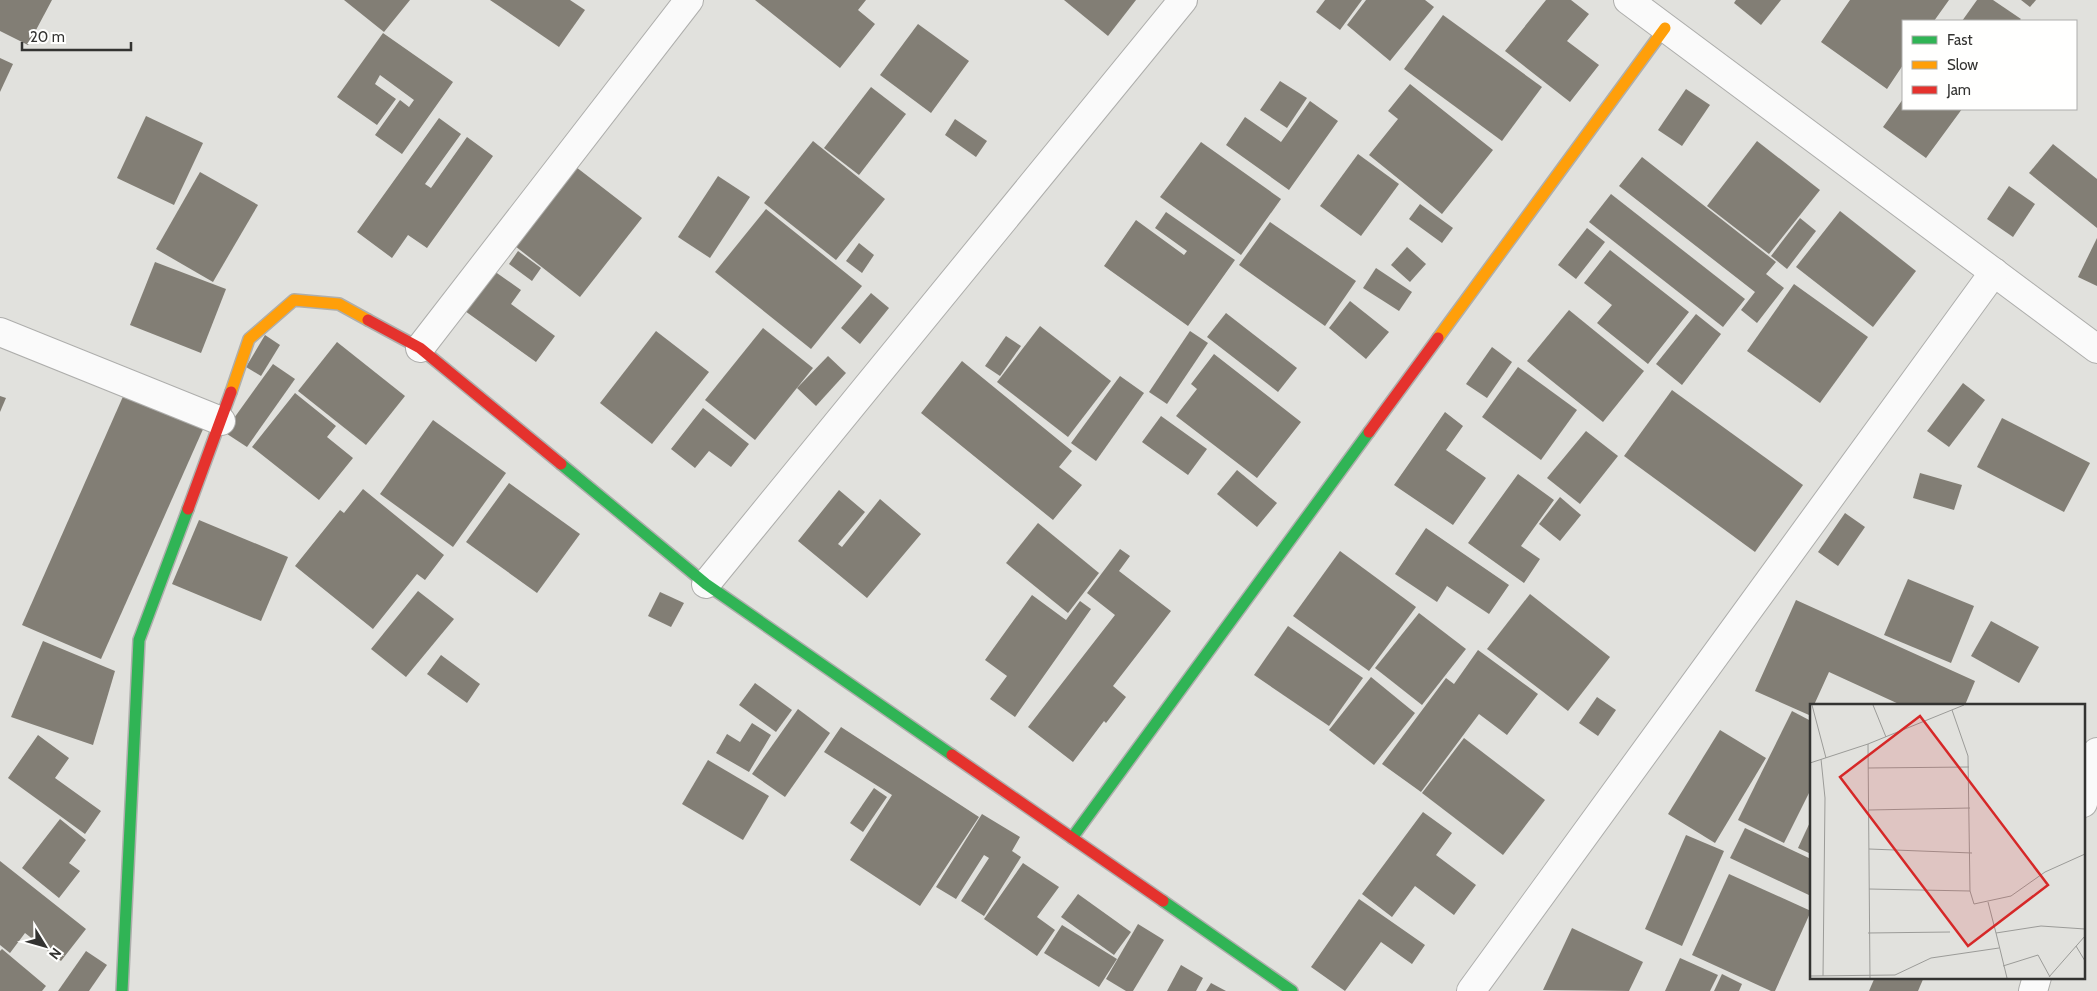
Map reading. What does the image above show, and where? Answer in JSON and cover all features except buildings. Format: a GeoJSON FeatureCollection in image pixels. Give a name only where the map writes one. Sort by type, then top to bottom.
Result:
{"type":"FeatureCollection","features":[{"type":"Feature","properties":{"kind":"street"},"geometry":{"type":"LineString","coordinates":[[420,348],[689,0]]}},
{"type":"Feature","properties":{"kind":"street"},"geometry":{"type":"LineString","coordinates":[[706,584],[1183,0]]}},
{"type":"Feature","properties":{"kind":"street"},"geometry":{"type":"LineString","coordinates":[[1628,0],[2097,349]]}},
{"type":"Feature","properties":{"kind":"street"},"geometry":{"type":"LineString","coordinates":[[1072,838],[1665,28]]}},
{"type":"Feature","properties":{"kind":"street"},"geometry":{"type":"LineString","coordinates":[[1471,991],[1994,272]]}},
{"type":"Feature","properties":{"kind":"street"},"geometry":{"type":"LineString","coordinates":[[122,991],[139,640],[221,421],[249,339],[294,300],[339,304],[420,348],[706,584],[1292,991]]}},
{"type":"Feature","properties":{"kind":"street"},"geometry":{"type":"LineString","coordinates":[[0,332],[221,421]]}},
{"type":"Feature","properties":{"kind":"street"},"geometry":{"type":"LineString","coordinates":[[2084,799],[2097,752]]}},
{"type":"Feature","properties":{"kind":"street"},"geometry":{"type":"LineString","coordinates":[[2033,991],[2037,978]]}},
{"type":"Feature","properties":{"kind":"traffic: fast"},"geometry":{"type":"LineString","coordinates":[[1072,838],[1369,432]]}},
{"type":"Feature","properties":{"kind":"traffic: fast"},"geometry":{"type":"LineString","coordinates":[[561,464],[706,584],[952,755]]}},
{"type":"Feature","properties":{"kind":"traffic: fast"},"geometry":{"type":"LineString","coordinates":[[122,991],[139,640],[188,509]]}},
{"type":"Feature","properties":{"kind":"traffic: fast"},"geometry":{"type":"LineString","coordinates":[[1163,901],[1292,991]]}},
{"type":"Feature","properties":{"kind":"traffic: slow"},"geometry":{"type":"LineString","coordinates":[[1438,338],[1665,28]]}},
{"type":"Feature","properties":{"kind":"traffic: slow"},"geometry":{"type":"LineString","coordinates":[[231,392],[249,339],[294,300],[339,304],[368,320]]}},
{"type":"Feature","properties":{"kind":"traffic: jam"},"geometry":{"type":"LineString","coordinates":[[368,320],[420,348],[561,464]]}},
{"type":"Feature","properties":{"kind":"traffic: jam"},"geometry":{"type":"LineString","coordinates":[[1369,432],[1438,338]]}},
{"type":"Feature","properties":{"kind":"traffic: jam"},"geometry":{"type":"LineString","coordinates":[[188,509],[231,392]]}},
{"type":"Feature","properties":{"kind":"traffic: jam"},"geometry":{"type":"LineString","coordinates":[[952,755],[1163,901]]}}]}
